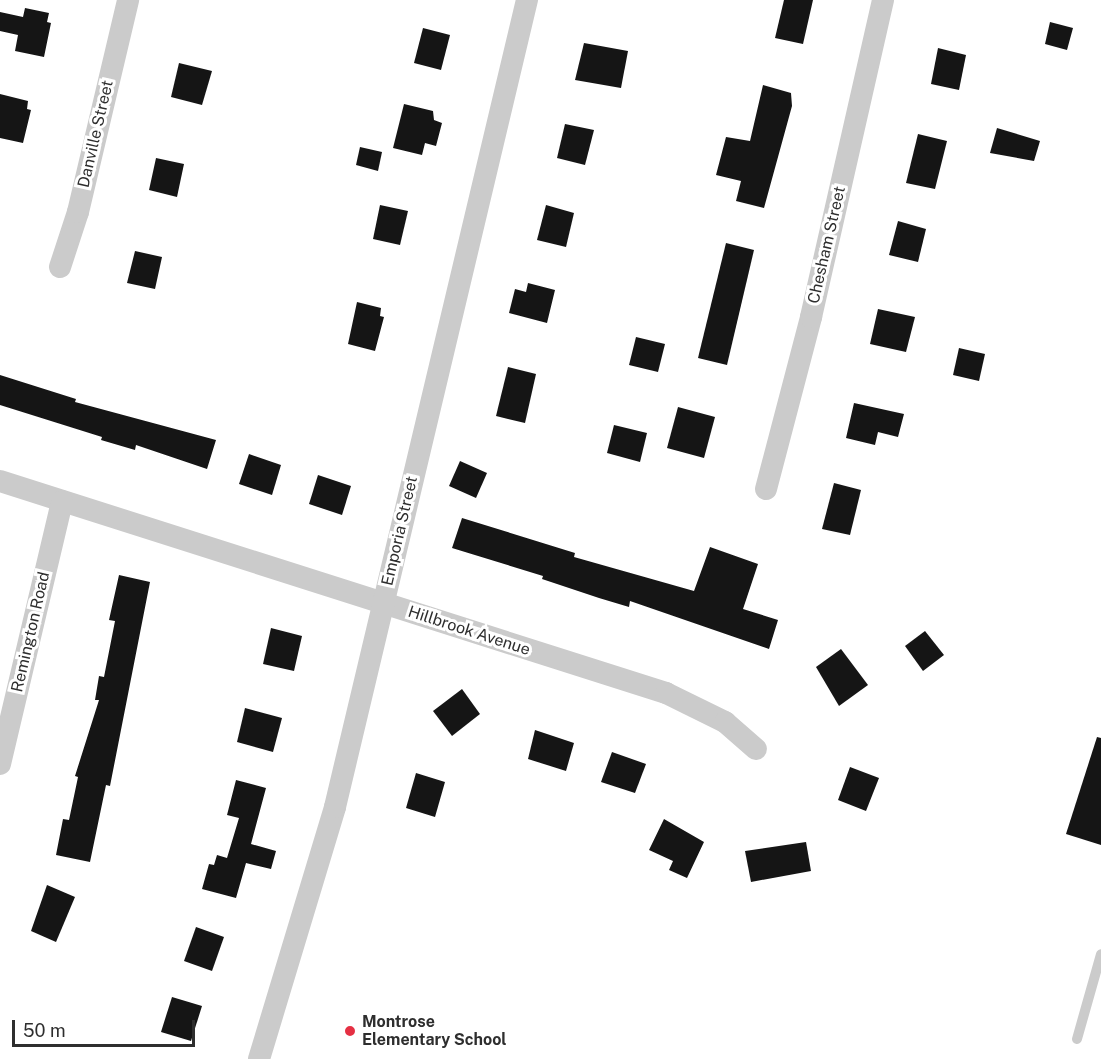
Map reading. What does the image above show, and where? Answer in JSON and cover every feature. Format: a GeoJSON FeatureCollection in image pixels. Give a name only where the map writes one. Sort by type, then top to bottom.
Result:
{"type":"FeatureCollection","features":[{"type":"Feature","properties":{"kind":"street","name":"Danville Street"},"geometry":{"type":"LineString","coordinates":[[60,267],[78,212],[128,0]]}},
{"type":"Feature","properties":{"kind":"street","name":"Emporia Street"},"geometry":{"type":"LineString","coordinates":[[259,1059],[335,807],[527,0]]}},
{"type":"Feature","properties":{"kind":"street","name":"Chesham Street"},"geometry":{"type":"LineString","coordinates":[[766,489],[811,317],[882,0]]}},
{"type":"Feature","properties":{"kind":"street","name":"Hillbrook Avenue"},"geometry":{"type":"LineString","coordinates":[[0,481],[666,693],[725,722],[756,748]]}},
{"type":"Feature","properties":{"kind":"street","name":"Remington Road"},"geometry":{"type":"LineString","coordinates":[[0,764],[62,501]]}},
{"type":"Feature","properties":{"kind":"lane"},"geometry":{"type":"LineString","coordinates":[[1077,1039],[1101,954]]}},
{"type":"Feature","properties":{"kind":"building"},"geometry":{"type":"Polygon","coordinates":[[[784,0],[813,0],[803,44],[775,38],[784,0]]]}},
{"type":"Feature","properties":{"kind":"building"},"geometry":{"type":"Polygon","coordinates":[[[25,8],[49,13],[47,22],[51,23],[44,57],[15,51],[18,35],[0,31],[0,12],[23,17],[25,8]]]}},
{"type":"Feature","properties":{"kind":"building"},"geometry":{"type":"Polygon","coordinates":[[[1050,22],[1073,28],[1067,50],[1045,44],[1050,22]]]}},
{"type":"Feature","properties":{"kind":"building"},"geometry":{"type":"Polygon","coordinates":[[[423,28],[450,35],[441,70],[414,63],[423,28]]]}},
{"type":"Feature","properties":{"kind":"building"},"geometry":{"type":"Polygon","coordinates":[[[584,43],[628,51],[621,88],[575,80],[584,43]]]}},
{"type":"Feature","properties":{"kind":"building"},"geometry":{"type":"Polygon","coordinates":[[[938,48],[966,55],[959,90],[931,84],[938,48]]]}},
{"type":"Feature","properties":{"kind":"building"},"geometry":{"type":"Polygon","coordinates":[[[179,63],[212,71],[202,105],[171,97],[179,63]]]}},
{"type":"Feature","properties":{"kind":"building"},"geometry":{"type":"Polygon","coordinates":[[[763,85],[791,93],[792,106],[764,208],[736,201],[741,181],[716,175],[726,137],[750,141],[763,85]]]}},
{"type":"Feature","properties":{"kind":"building"},"geometry":{"type":"Polygon","coordinates":[[[0,94],[28,101],[27,109],[31,110],[23,143],[0,138],[0,94]]]}},
{"type":"Feature","properties":{"kind":"building"},"geometry":{"type":"Polygon","coordinates":[[[404,104],[433,111],[434,120],[442,123],[436,146],[425,143],[422,155],[393,148],[404,104]]]}},
{"type":"Feature","properties":{"kind":"building"},"geometry":{"type":"Polygon","coordinates":[[[565,124],[594,130],[585,165],[557,158],[565,124]]]}},
{"type":"Feature","properties":{"kind":"building"},"geometry":{"type":"Polygon","coordinates":[[[997,128],[1040,141],[1034,161],[990,153],[997,128]]]}},
{"type":"Feature","properties":{"kind":"building"},"geometry":{"type":"Polygon","coordinates":[[[918,134],[947,141],[935,189],[906,183],[918,134]]]}},
{"type":"Feature","properties":{"kind":"building"},"geometry":{"type":"Polygon","coordinates":[[[360,147],[382,152],[378,171],[356,165],[360,147]]]}},
{"type":"Feature","properties":{"kind":"building"},"geometry":{"type":"Polygon","coordinates":[[[156,158],[184,164],[177,197],[149,190],[156,158]]]}},
{"type":"Feature","properties":{"kind":"building"},"geometry":{"type":"Polygon","coordinates":[[[380,205],[408,211],[400,245],[373,239],[380,205]]]}},
{"type":"Feature","properties":{"kind":"building"},"geometry":{"type":"Polygon","coordinates":[[[546,205],[574,213],[566,247],[537,240],[546,205]]]}},
{"type":"Feature","properties":{"kind":"building"},"geometry":{"type":"Polygon","coordinates":[[[898,221],[926,229],[918,262],[889,255],[898,221]]]}},
{"type":"Feature","properties":{"kind":"building"},"geometry":{"type":"Polygon","coordinates":[[[726,243],[754,250],[727,365],[698,358],[726,243]]]}},
{"type":"Feature","properties":{"kind":"building"},"geometry":{"type":"Polygon","coordinates":[[[135,251],[162,257],[155,289],[127,283],[135,251]]]}},
{"type":"Feature","properties":{"kind":"building"},"geometry":{"type":"Polygon","coordinates":[[[528,283],[555,290],[547,323],[509,313],[515,289],[526,292],[528,283]]]}},
{"type":"Feature","properties":{"kind":"building"},"geometry":{"type":"Polygon","coordinates":[[[357,302],[381,308],[380,316],[384,317],[375,351],[348,344],[357,302]]]}},
{"type":"Feature","properties":{"kind":"building"},"geometry":{"type":"Polygon","coordinates":[[[878,309],[915,317],[906,352],[870,344],[878,309]]]}},
{"type":"Feature","properties":{"kind":"building"},"geometry":{"type":"Polygon","coordinates":[[[636,337],[665,344],[658,372],[629,365],[636,337]]]}},
{"type":"Feature","properties":{"kind":"building"},"geometry":{"type":"Polygon","coordinates":[[[959,348],[985,354],[979,381],[953,375],[959,348]]]}},
{"type":"Feature","properties":{"kind":"building"},"geometry":{"type":"Polygon","coordinates":[[[508,367],[536,374],[525,423],[496,416],[508,367]]]}},
{"type":"Feature","properties":{"kind":"building"},"geometry":{"type":"Polygon","coordinates":[[[0,375],[76,399],[75,402],[216,440],[207,469],[136,445],[135,450],[101,440],[102,437],[0,405],[0,375]]]}},
{"type":"Feature","properties":{"kind":"building"},"geometry":{"type":"Polygon","coordinates":[[[854,403],[904,414],[898,437],[878,432],[875,445],[846,438],[854,403]]]}},
{"type":"Feature","properties":{"kind":"building"},"geometry":{"type":"Polygon","coordinates":[[[678,407],[715,417],[704,458],[667,448],[678,407]]]}},
{"type":"Feature","properties":{"kind":"building"},"geometry":{"type":"Polygon","coordinates":[[[614,425],[647,433],[640,462],[607,453],[614,425]]]}},
{"type":"Feature","properties":{"kind":"building"},"geometry":{"type":"Polygon","coordinates":[[[249,454],[281,465],[272,495],[239,484],[249,454]]]}},
{"type":"Feature","properties":{"kind":"building"},"geometry":{"type":"Polygon","coordinates":[[[460,461],[487,473],[476,498],[449,486],[460,461]]]}},
{"type":"Feature","properties":{"kind":"building"},"geometry":{"type":"Polygon","coordinates":[[[318,475],[351,486],[342,515],[309,504],[318,475]]]}},
{"type":"Feature","properties":{"kind":"building"},"geometry":{"type":"Polygon","coordinates":[[[834,483],[861,490],[850,535],[822,529],[834,483]]]}},
{"type":"Feature","properties":{"kind":"building"},"geometry":{"type":"Polygon","coordinates":[[[462,518],[575,553],[574,557],[694,591],[710,547],[758,564],[743,609],[778,620],[769,649],[630,601],[629,607],[542,579],[543,576],[452,548],[462,518]]]}},
{"type":"Feature","properties":{"kind":"building"},"geometry":{"type":"Polygon","coordinates":[[[119,575],[150,582],[110,786],[106,785],[90,862],[56,855],[63,819],[69,820],[78,777],[75,776],[99,700],[95,700],[99,676],[104,677],[115,621],[109,620],[119,575]]]}},
{"type":"Feature","properties":{"kind":"building"},"geometry":{"type":"Polygon","coordinates":[[[271,628],[302,636],[294,671],[263,664],[271,628]]]}},
{"type":"Feature","properties":{"kind":"building"},"geometry":{"type":"Polygon","coordinates":[[[925,631],[944,655],[923,671],[905,646],[925,631]]]}},
{"type":"Feature","properties":{"kind":"building"},"geometry":{"type":"Polygon","coordinates":[[[841,649],[868,685],[839,706],[816,667],[841,649]]]}},
{"type":"Feature","properties":{"kind":"building"},"geometry":{"type":"Polygon","coordinates":[[[462,689],[480,714],[452,736],[433,711],[462,689]]]}},
{"type":"Feature","properties":{"kind":"building"},"geometry":{"type":"Polygon","coordinates":[[[245,708],[282,718],[273,752],[237,742],[245,708]]]}},
{"type":"Feature","properties":{"kind":"building"},"geometry":{"type":"Polygon","coordinates":[[[535,730],[574,743],[566,771],[528,759],[535,730]]]}},
{"type":"Feature","properties":{"kind":"building"},"geometry":{"type":"Polygon","coordinates":[[[1097,737],[1101,738],[1101,845],[1066,834],[1097,737]]]}},
{"type":"Feature","properties":{"kind":"building"},"geometry":{"type":"Polygon","coordinates":[[[612,752],[646,764],[635,793],[601,782],[612,752]]]}},
{"type":"Feature","properties":{"kind":"building"},"geometry":{"type":"Polygon","coordinates":[[[850,767],[879,778],[866,811],[838,800],[850,767]]]}},
{"type":"Feature","properties":{"kind":"building"},"geometry":{"type":"Polygon","coordinates":[[[416,773],[445,782],[435,817],[406,808],[416,773]]]}},
{"type":"Feature","properties":{"kind":"building"},"geometry":{"type":"Polygon","coordinates":[[[236,780],[266,788],[251,844],[276,851],[271,869],[246,863],[236,898],[202,889],[209,864],[214,865],[217,855],[227,858],[239,818],[227,815],[236,780]]]}},
{"type":"Feature","properties":{"kind":"building"},"geometry":{"type":"Polygon","coordinates":[[[664,819],[704,842],[687,878],[669,870],[673,861],[649,850],[664,819]]]}},
{"type":"Feature","properties":{"kind":"building"},"geometry":{"type":"Polygon","coordinates":[[[806,842],[811,871],[751,882],[745,851],[806,842]]]}},
{"type":"Feature","properties":{"kind":"building"},"geometry":{"type":"Polygon","coordinates":[[[47,885],[75,897],[56,942],[31,931],[47,885]]]}},
{"type":"Feature","properties":{"kind":"building"},"geometry":{"type":"Polygon","coordinates":[[[196,927],[224,937],[212,971],[184,961],[196,927]]]}},
{"type":"Feature","properties":{"kind":"building"},"geometry":{"type":"Polygon","coordinates":[[[172,997],[202,1006],[191,1041],[161,1032],[172,997]]]}},
{"type":"Feature","properties":{"kind":"place","name":"Montrose Elementary School"},"geometry":{"type":"Point","coordinates":[350,1031]}}]}
